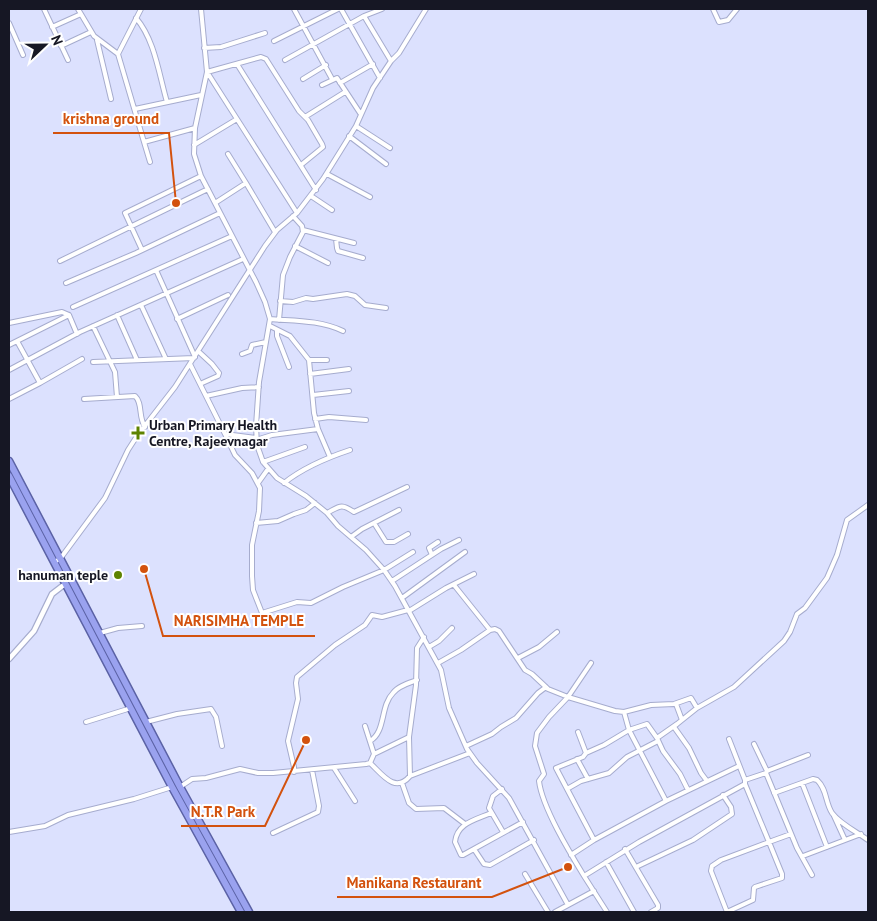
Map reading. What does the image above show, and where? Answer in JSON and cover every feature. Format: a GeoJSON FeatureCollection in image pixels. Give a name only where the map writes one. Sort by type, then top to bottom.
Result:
{"type":"FeatureCollection","features":[{"type":"Feature","properties":{"kind":"highway"},"geometry":{"type":"LineString","coordinates":[[9,460],[146,722],[175,788],[241,912]]}},
{"type":"Feature","properties":{"kind":"highway"},"geometry":{"type":"LineString","coordinates":[[9,476],[130,708],[248,912]]}},
{"type":"Feature","properties":{"kind":"street"},"geometry":{"type":"LineString","coordinates":[[44,9],[68,60]]}},
{"type":"Feature","properties":{"kind":"street"},"geometry":{"type":"LineString","coordinates":[[78,9],[97,40],[118,54],[150,162]]}},
{"type":"Feature","properties":{"kind":"street"},"geometry":{"type":"LineString","coordinates":[[118,54],[141,9]]}},
{"type":"Feature","properties":{"kind":"street"},"geometry":{"type":"LineString","coordinates":[[201,9],[207,72],[195,128],[195,160],[200,176],[265,302],[270,319],[259,387],[256,439],[263,462],[284,483],[327,513],[384,570],[409,610],[438,663],[444,680],[449,708],[466,746],[509,798],[534,840],[568,906]]}},
{"type":"Feature","properties":{"kind":"street"},"geometry":{"type":"LineString","coordinates":[[294,9],[332,79]]}},
{"type":"Feature","properties":{"kind":"street"},"geometry":{"type":"LineString","coordinates":[[274,41],[339,9],[380,78]]}},
{"type":"Feature","properties":{"kind":"street"},"geometry":{"type":"LineString","coordinates":[[368,9],[371,14]]}},
{"type":"Feature","properties":{"kind":"street"},"geometry":{"type":"LineString","coordinates":[[285,60],[364,16],[382,9]]}},
{"type":"Feature","properties":{"kind":"street"},"geometry":{"type":"LineString","coordinates":[[54,562],[60,558],[105,498],[128,450],[168,398],[249,270],[276,232],[311,196],[327,174],[356,126],[360,113],[380,78],[391,61],[399,53],[426,9]]}},
{"type":"Feature","properties":{"kind":"street"},"geometry":{"type":"LineString","coordinates":[[713,9],[720,22],[728,20],[737,9]]}},
{"type":"Feature","properties":{"kind":"street"},"geometry":{"type":"LineString","coordinates":[[52,27],[81,14]]}},
{"type":"Feature","properties":{"kind":"street"},"geometry":{"type":"LineString","coordinates":[[364,16],[391,61]]}},
{"type":"Feature","properties":{"kind":"street"},"geometry":{"type":"LineString","coordinates":[[136,18],[146,32],[151,44],[167,102]]}},
{"type":"Feature","properties":{"kind":"street"},"geometry":{"type":"LineString","coordinates":[[9,23],[23,55]]}},
{"type":"Feature","properties":{"kind":"street"},"geometry":{"type":"LineString","coordinates":[[61,46],[91,32]]}},
{"type":"Feature","properties":{"kind":"street"},"geometry":{"type":"LineString","coordinates":[[204,48],[221,47],[265,33]]}},
{"type":"Feature","properties":{"kind":"street"},"geometry":{"type":"LineString","coordinates":[[97,40],[110,99]]}},
{"type":"Feature","properties":{"kind":"street"},"geometry":{"type":"LineString","coordinates":[[207,72],[264,57],[321,141],[323,147],[301,165]]}},
{"type":"Feature","properties":{"kind":"street"},"geometry":{"type":"LineString","coordinates":[[237,64],[316,190]]}},
{"type":"Feature","properties":{"kind":"street"},"geometry":{"type":"LineString","coordinates":[[340,83],[373,64]]}},
{"type":"Feature","properties":{"kind":"street"},"geometry":{"type":"LineString","coordinates":[[303,79],[326,65]]}},
{"type":"Feature","properties":{"kind":"street"},"geometry":{"type":"LineString","coordinates":[[207,72],[303,230],[283,275],[279,320]]}},
{"type":"Feature","properties":{"kind":"street"},"geometry":{"type":"LineString","coordinates":[[322,85],[337,78],[360,113]]}},
{"type":"Feature","properties":{"kind":"street"},"geometry":{"type":"LineString","coordinates":[[305,117],[345,92]]}},
{"type":"Feature","properties":{"kind":"street"},"geometry":{"type":"LineString","coordinates":[[134,109],[202,95]]}},
{"type":"Feature","properties":{"kind":"street"},"geometry":{"type":"LineString","coordinates":[[194,145],[237,119]]}},
{"type":"Feature","properties":{"kind":"street"},"geometry":{"type":"LineString","coordinates":[[356,126],[390,148]]}},
{"type":"Feature","properties":{"kind":"street"},"geometry":{"type":"LineString","coordinates":[[144,142],[195,128]]}},
{"type":"Feature","properties":{"kind":"street"},"geometry":{"type":"LineString","coordinates":[[349,136],[386,164]]}},
{"type":"Feature","properties":{"kind":"street"},"geometry":{"type":"LineString","coordinates":[[228,154],[276,232]]}},
{"type":"Feature","properties":{"kind":"street"},"geometry":{"type":"LineString","coordinates":[[327,174],[370,197]]}},
{"type":"Feature","properties":{"kind":"street"},"geometry":{"type":"LineString","coordinates":[[142,250],[125,215],[126,213],[200,176]]}},
{"type":"Feature","properties":{"kind":"street"},"geometry":{"type":"LineString","coordinates":[[215,203],[246,183]]}},
{"type":"Feature","properties":{"kind":"street"},"geometry":{"type":"LineString","coordinates":[[60,261],[208,189]]}},
{"type":"Feature","properties":{"kind":"street"},"geometry":{"type":"LineString","coordinates":[[311,196],[332,210]]}},
{"type":"Feature","properties":{"kind":"street"},"geometry":{"type":"LineString","coordinates":[[66,283],[220,213]]}},
{"type":"Feature","properties":{"kind":"street"},"geometry":{"type":"LineString","coordinates":[[303,230],[354,243]]}},
{"type":"Feature","properties":{"kind":"street"},"geometry":{"type":"LineString","coordinates":[[73,307],[232,236]]}},
{"type":"Feature","properties":{"kind":"street"},"geometry":{"type":"LineString","coordinates":[[336,239],[338,251],[363,258]]}},
{"type":"Feature","properties":{"kind":"street"},"geometry":{"type":"LineString","coordinates":[[295,246],[328,263]]}},
{"type":"Feature","properties":{"kind":"street"},"geometry":{"type":"LineString","coordinates":[[9,370],[117,315],[243,259]]}},
{"type":"Feature","properties":{"kind":"street"},"geometry":{"type":"LineString","coordinates":[[156,270],[194,357]]}},
{"type":"Feature","properties":{"kind":"street"},"geometry":{"type":"LineString","coordinates":[[280,301],[293,302],[306,298],[313,299],[347,294],[355,296],[365,305],[386,308]]}},
{"type":"Feature","properties":{"kind":"street"},"geometry":{"type":"LineString","coordinates":[[177,319],[228,295]]}},
{"type":"Feature","properties":{"kind":"street"},"geometry":{"type":"LineString","coordinates":[[141,304],[166,358]]}},
{"type":"Feature","properties":{"kind":"street"},"geometry":{"type":"LineString","coordinates":[[9,323],[62,312],[69,315],[77,334]]}},
{"type":"Feature","properties":{"kind":"street"},"geometry":{"type":"LineString","coordinates":[[9,345],[69,315]]}},
{"type":"Feature","properties":{"kind":"street"},"geometry":{"type":"LineString","coordinates":[[117,315],[137,360]]}},
{"type":"Feature","properties":{"kind":"street"},"geometry":{"type":"LineString","coordinates":[[270,319],[320,323],[343,331]]}},
{"type":"Feature","properties":{"kind":"street"},"geometry":{"type":"LineString","coordinates":[[94,326],[116,376],[117,397]]}},
{"type":"Feature","properties":{"kind":"street"},"geometry":{"type":"LineString","coordinates":[[270,326],[290,336],[309,360],[315,419],[330,457]]}},
{"type":"Feature","properties":{"kind":"street"},"geometry":{"type":"LineString","coordinates":[[277,330],[289,367]]}},
{"type":"Feature","properties":{"kind":"street"},"geometry":{"type":"LineString","coordinates":[[17,341],[40,383]]}},
{"type":"Feature","properties":{"kind":"street"},"geometry":{"type":"LineString","coordinates":[[242,354],[250,351],[252,345],[266,342]]}},
{"type":"Feature","properties":{"kind":"street"},"geometry":{"type":"LineString","coordinates":[[198,351],[219,373],[218,376],[200,384]]}},
{"type":"Feature","properties":{"kind":"street"},"geometry":{"type":"LineString","coordinates":[[92,362],[194,357]]}},
{"type":"Feature","properties":{"kind":"street"},"geometry":{"type":"LineString","coordinates":[[9,397],[40,383],[82,359]]}},
{"type":"Feature","properties":{"kind":"street"},"geometry":{"type":"LineString","coordinates":[[309,360],[327,360]]}},
{"type":"Feature","properties":{"kind":"street"},"geometry":{"type":"LineString","coordinates":[[190,364],[235,455],[252,473],[260,488],[260,502],[252,545],[252,576],[253,590],[262,613],[297,602],[312,603],[343,587],[384,570],[413,552]]}},
{"type":"Feature","properties":{"kind":"street"},"geometry":{"type":"LineString","coordinates":[[310,374],[349,369]]}},
{"type":"Feature","properties":{"kind":"street"},"geometry":{"type":"LineString","coordinates":[[206,396],[242,388],[259,387]]}},
{"type":"Feature","properties":{"kind":"street"},"geometry":{"type":"LineString","coordinates":[[313,396],[349,391]]}},
{"type":"Feature","properties":{"kind":"street"},"geometry":{"type":"LineString","coordinates":[[84,399],[133,396],[138,398],[141,420],[145,427]]}},
{"type":"Feature","properties":{"kind":"street"},"geometry":{"type":"LineString","coordinates":[[315,419],[329,417],[366,420]]}},
{"type":"Feature","properties":{"kind":"street"},"geometry":{"type":"LineString","coordinates":[[225,434],[256,439],[318,429]]}},
{"type":"Feature","properties":{"kind":"street"},"geometry":{"type":"LineString","coordinates":[[263,462],[305,447]]}},
{"type":"Feature","properties":{"kind":"street"},"geometry":{"type":"LineString","coordinates":[[284,483],[304,468],[350,450]]}},
{"type":"Feature","properties":{"kind":"street"},"geometry":{"type":"LineString","coordinates":[[258,483],[268,469]]}},
{"type":"Feature","properties":{"kind":"street"},"geometry":{"type":"LineString","coordinates":[[327,513],[340,506],[345,506],[354,512],[358,511],[408,487]]}},
{"type":"Feature","properties":{"kind":"street"},"geometry":{"type":"LineString","coordinates":[[256,523],[278,521],[306,510],[315,503]]}},
{"type":"Feature","properties":{"kind":"street"},"geometry":{"type":"LineString","coordinates":[[567,789],[588,779],[609,773],[627,758],[658,739],[697,708],[734,688],[784,641],[790,632],[797,614],[805,608],[827,578],[837,554],[847,520],[868,505]]}},
{"type":"Feature","properties":{"kind":"street"},"geometry":{"type":"LineString","coordinates":[[351,537],[399,510]]}},
{"type":"Feature","properties":{"kind":"street"},"geometry":{"type":"LineString","coordinates":[[374,523],[386,542],[394,542],[408,534]]}},
{"type":"Feature","properties":{"kind":"street"},"geometry":{"type":"LineString","coordinates":[[392,582],[432,555],[459,540]]}},
{"type":"Feature","properties":{"kind":"street"},"geometry":{"type":"LineString","coordinates":[[432,555],[429,548],[438,542]]}},
{"type":"Feature","properties":{"kind":"street"},"geometry":{"type":"LineString","coordinates":[[402,598],[465,552]]}},
{"type":"Feature","properties":{"kind":"street"},"geometry":{"type":"LineString","coordinates":[[294,772],[288,741],[298,699],[295,679],[334,645],[365,625],[372,615],[382,617],[409,610],[440,591],[474,574]]}},
{"type":"Feature","properties":{"kind":"street"},"geometry":{"type":"LineString","coordinates":[[9,658],[34,631],[52,594],[65,584]]}},
{"type":"Feature","properties":{"kind":"street"},"geometry":{"type":"LineString","coordinates":[[454,585],[490,630]]}},
{"type":"Feature","properties":{"kind":"street"},"geometry":{"type":"LineString","coordinates":[[100,634],[118,628],[142,626]]}},
{"type":"Feature","properties":{"kind":"street"},"geometry":{"type":"LineString","coordinates":[[429,647],[439,642],[452,628]]}},
{"type":"Feature","properties":{"kind":"street"},"geometry":{"type":"LineString","coordinates":[[438,663],[462,650],[490,630],[495,629],[499,631],[525,670],[554,693],[624,712],[651,705],[676,704],[691,698],[697,708]]}},
{"type":"Feature","properties":{"kind":"street"},"geometry":{"type":"LineString","coordinates":[[518,658],[539,647],[557,632]]}},
{"type":"Feature","properties":{"kind":"street"},"geometry":{"type":"LineString","coordinates":[[410,776],[409,737],[417,680],[416,648],[424,637]]}},
{"type":"Feature","properties":{"kind":"street"},"geometry":{"type":"LineString","coordinates":[[591,663],[568,697],[541,727],[535,743],[544,774],[539,781],[540,789],[571,855],[607,912]]}},
{"type":"Feature","properties":{"kind":"street"},"geometry":{"type":"LineString","coordinates":[[370,742],[376,737],[391,694],[417,680]]}},
{"type":"Feature","properties":{"kind":"street"},"geometry":{"type":"LineString","coordinates":[[466,746],[492,734],[516,718],[538,692],[546,687]]}},
{"type":"Feature","properties":{"kind":"street"},"geometry":{"type":"LineString","coordinates":[[676,704],[682,720]]}},
{"type":"Feature","properties":{"kind":"street"},"geometry":{"type":"LineString","coordinates":[[86,722],[130,708]]}},
{"type":"Feature","properties":{"kind":"street"},"geometry":{"type":"LineString","coordinates":[[146,722],[178,714],[211,709],[216,717],[222,746]]}},
{"type":"Feature","properties":{"kind":"street"},"geometry":{"type":"LineString","coordinates":[[624,712],[629,730],[639,752],[666,802]]}},
{"type":"Feature","properties":{"kind":"street"},"geometry":{"type":"LineString","coordinates":[[594,840],[556,768],[577,760],[584,756],[586,752],[604,745],[629,730],[647,724],[688,790]]}},
{"type":"Feature","properties":{"kind":"street"},"geometry":{"type":"LineString","coordinates":[[365,726],[374,754]]}},
{"type":"Feature","properties":{"kind":"street"},"geometry":{"type":"LineString","coordinates":[[674,727],[689,748],[707,781]]}},
{"type":"Feature","properties":{"kind":"street"},"geometry":{"type":"LineString","coordinates":[[578,732],[586,752]]}},
{"type":"Feature","properties":{"kind":"street"},"geometry":{"type":"LineString","coordinates":[[370,763],[374,754],[409,737]]}},
{"type":"Feature","properties":{"kind":"street"},"geometry":{"type":"LineString","coordinates":[[729,739],[745,782],[769,842],[782,874],[782,878],[755,887],[753,900],[727,912],[711,871],[712,866],[721,860],[769,842],[791,834]]}},
{"type":"Feature","properties":{"kind":"street"},"geometry":{"type":"LineString","coordinates":[[754,744],[797,848],[812,875]]}},
{"type":"Feature","properties":{"kind":"street"},"geometry":{"type":"LineString","coordinates":[[9,832],[45,826],[68,815],[175,788],[192,779],[206,778],[240,769],[263,774],[370,763],[394,783],[402,783],[410,776],[470,753]]}},
{"type":"Feature","properties":{"kind":"street"},"geometry":{"type":"LineString","coordinates":[[584,876],[625,849],[745,782],[808,755]]}},
{"type":"Feature","properties":{"kind":"street"},"geometry":{"type":"LineString","coordinates":[[577,760],[588,779]]}},
{"type":"Feature","properties":{"kind":"street"},"geometry":{"type":"LineString","coordinates":[[571,855],[594,840],[688,790],[739,766]]}},
{"type":"Feature","properties":{"kind":"street"},"geometry":{"type":"LineString","coordinates":[[334,768],[355,801]]}},
{"type":"Feature","properties":{"kind":"street"},"geometry":{"type":"LineString","coordinates":[[273,834],[318,812],[312,770]]}},
{"type":"Feature","properties":{"kind":"street"},"geometry":{"type":"LineString","coordinates":[[774,793],[813,779],[819,782],[845,840]]}},
{"type":"Feature","properties":{"kind":"street"},"geometry":{"type":"LineString","coordinates":[[402,783],[409,803],[416,809],[444,808],[465,824]]}},
{"type":"Feature","properties":{"kind":"street"},"geometry":{"type":"LineString","coordinates":[[802,783],[827,847]]}},
{"type":"Feature","properties":{"kind":"street"},"geometry":{"type":"LineString","coordinates":[[502,789],[490,801],[489,808],[503,832]]}},
{"type":"Feature","properties":{"kind":"street"},"geometry":{"type":"LineString","coordinates":[[636,867],[692,840],[731,815],[732,810],[723,794]]}},
{"type":"Feature","properties":{"kind":"street"},"geometry":{"type":"LineString","coordinates":[[491,813],[465,824],[459,829],[455,842],[461,855],[523,822]]}},
{"type":"Feature","properties":{"kind":"street"},"geometry":{"type":"LineString","coordinates":[[833,814],[868,840]]}},
{"type":"Feature","properties":{"kind":"street"},"geometry":{"type":"LineString","coordinates":[[803,856],[860,834]]}},
{"type":"Feature","properties":{"kind":"street"},"geometry":{"type":"LineString","coordinates":[[474,849],[484,864],[490,865],[534,840]]}},
{"type":"Feature","properties":{"kind":"street"},"geometry":{"type":"LineString","coordinates":[[625,849],[658,906],[651,912]]}},
{"type":"Feature","properties":{"kind":"street"},"geometry":{"type":"LineString","coordinates":[[606,862],[634,912]]}},
{"type":"Feature","properties":{"kind":"street"},"geometry":{"type":"LineString","coordinates":[[525,874],[548,912]]}},
{"type":"Feature","properties":{"kind":"street"},"geometry":{"type":"LineString","coordinates":[[555,912],[594,891]]}},
{"type":"Feature","properties":{"kind":"place","name":"krishna ground"},"geometry":{"type":"Point","coordinates":[176,203]}},
{"type":"Feature","properties":{"kind":"place","name":"Urban Primary Health Centre, Rajeevnagar"},"geometry":{"type":"Point","coordinates":[138,433]}},
{"type":"Feature","properties":{"kind":"place","name":"NARISIMHA TEMPLE"},"geometry":{"type":"Point","coordinates":[144,569]}},
{"type":"Feature","properties":{"kind":"place","name":"hanuman teple"},"geometry":{"type":"Point","coordinates":[118,575]}},
{"type":"Feature","properties":{"kind":"place","name":"N.T.R Park"},"geometry":{"type":"Point","coordinates":[306,740]}},
{"type":"Feature","properties":{"kind":"place","name":"Manikana Restaurant"},"geometry":{"type":"Point","coordinates":[568,867]}}]}
